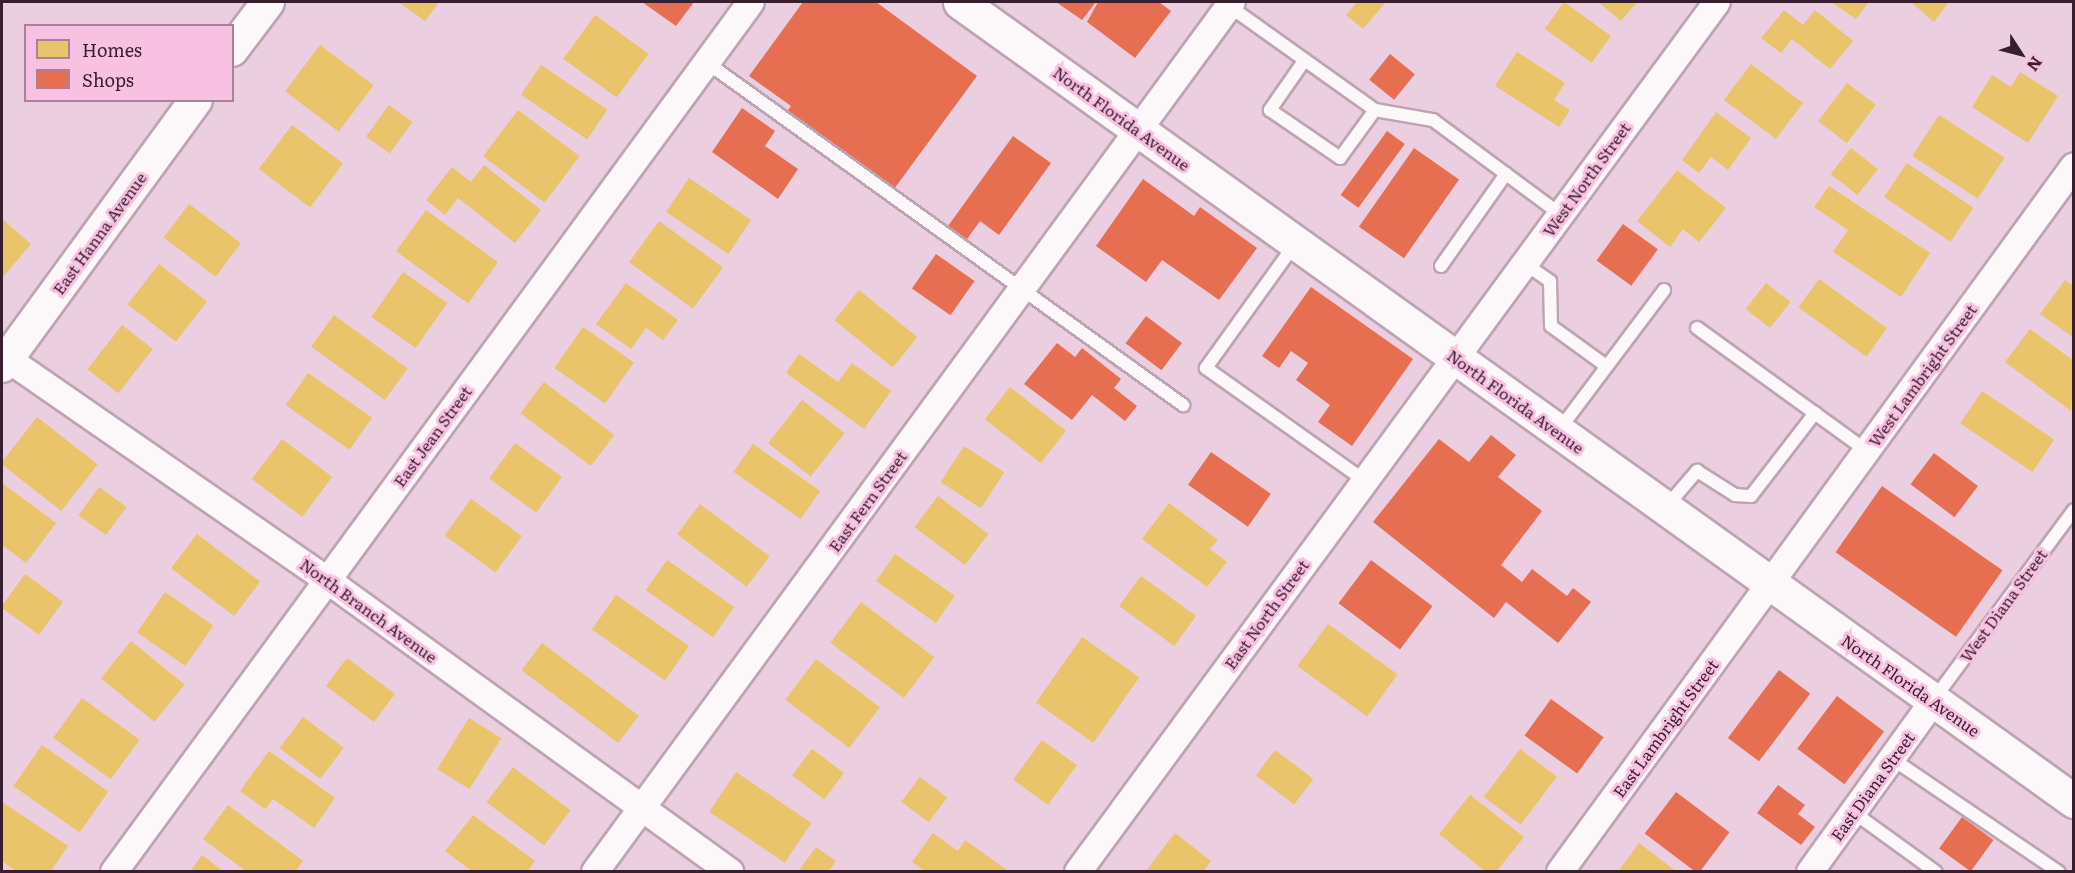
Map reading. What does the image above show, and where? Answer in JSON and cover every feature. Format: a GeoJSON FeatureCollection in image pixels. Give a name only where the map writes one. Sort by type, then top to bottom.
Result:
{"type":"FeatureCollection","features":[{"type":"Feature","properties":{"kind":"main road","name":"North Florida Avenue"},"geometry":{"type":"LineString","coordinates":[[960,2],[2073,801]]}},
{"type":"Feature","properties":{"kind":"street","name":"East Jean Street"},"geometry":{"type":"LineString","coordinates":[[114,872],[751,2]]}},
{"type":"Feature","properties":{"kind":"street","name":"West North Street"},"geometry":{"type":"LineString","coordinates":[[1455,357],[1717,2]]}},
{"type":"Feature","properties":{"kind":"street","name":"East Fern Street"},"geometry":{"type":"LineString","coordinates":[[595,872],[1231,4]]}},
{"type":"Feature","properties":{"kind":"street"},"geometry":{"type":"LineString","coordinates":[[234,47],[258,5]]}},
{"type":"Feature","properties":{"kind":"street","name":"East Hanna Avenue"},"geometry":{"type":"LineString","coordinates":[[3,360],[195,102]]}},
{"type":"Feature","properties":{"kind":"street","name":"West Lambright Street"},"geometry":{"type":"LineString","coordinates":[[1771,584],[2073,166]]}},
{"type":"Feature","properties":{"kind":"street","name":"East North Street"},"geometry":{"type":"LineString","coordinates":[[1078,872],[1455,357]]}},
{"type":"Feature","properties":{"kind":"street","name":"North Branch Avenue"},"geometry":{"type":"LineString","coordinates":[[3,360],[327,580],[731,872]]}},
{"type":"Feature","properties":{"kind":"street","name":"East Lambright Street"},"geometry":{"type":"LineString","coordinates":[[1560,872],[1771,584]]}},
{"type":"Feature","properties":{"kind":"street","name":"East Diana Street"},"geometry":{"type":"LineString","coordinates":[[1810,872],[1934,700]]}},
{"type":"Feature","properties":{"kind":"lane"},"geometry":{"type":"LineString","coordinates":[[1231,4],[1304,61],[1375,110],[1433,120],[1560,214]]}},
{"type":"Feature","properties":{"kind":"lane"},"geometry":{"type":"LineString","coordinates":[[1304,61],[1270,110],[1340,158],[1375,110]]}},
{"type":"Feature","properties":{"kind":"lane"},"geometry":{"type":"LineString","coordinates":[[706,62],[1183,405]]}},
{"type":"Feature","properties":{"kind":"lane"},"geometry":{"type":"LineString","coordinates":[[1441,266],[1506,174]]}},
{"type":"Feature","properties":{"kind":"lane"},"geometry":{"type":"LineString","coordinates":[[1296,243],[1206,368],[1365,481]]}},
{"type":"Feature","properties":{"kind":"lane"},"geometry":{"type":"LineString","coordinates":[[1524,263],[1550,281],[1551,326],[1606,366]]}},
{"type":"Feature","properties":{"kind":"lane"},"geometry":{"type":"LineString","coordinates":[[1558,431],[1664,290]]}},
{"type":"Feature","properties":{"kind":"lane"},"geometry":{"type":"LineString","coordinates":[[1697,328],[1867,451]]}},
{"type":"Feature","properties":{"kind":"lane"},"geometry":{"type":"LineString","coordinates":[[1665,508],[1697,471],[1735,495],[1751,496],[1815,413]]}},
{"type":"Feature","properties":{"kind":"lane","name":"West Diana Street"},"geometry":{"type":"LineString","coordinates":[[1934,700],[2073,510]]}},
{"type":"Feature","properties":{"kind":"lane"},"geometry":{"type":"LineString","coordinates":[[1891,758],[2059,872]]}},
{"type":"Feature","properties":{"kind":"lane"},"geometry":{"type":"LineString","coordinates":[[1853,812],[1936,872]]}},
{"type":"Feature","properties":{"kind":"building: Homes"},"geometry":{"type":"Polygon","coordinates":[[[398,2],[439,2],[425,21],[398,2]]]}},
{"type":"Feature","properties":{"kind":"building: Homes"},"geometry":{"type":"Polygon","coordinates":[[[1357,2],[1386,2],[1363,29],[1346,15],[1357,2]]]}},
{"type":"Feature","properties":{"kind":"building: Homes"},"geometry":{"type":"Polygon","coordinates":[[[1564,2],[1611,36],[1592,63],[1545,29],[1564,2]]]}},
{"type":"Feature","properties":{"kind":"building: Homes"},"geometry":{"type":"Polygon","coordinates":[[[1598,2],[1637,2],[1621,21],[1598,2]]]}},
{"type":"Feature","properties":{"kind":"building: Homes"},"geometry":{"type":"Polygon","coordinates":[[[1831,2],[1869,2],[1856,19],[1831,2]]]}},
{"type":"Feature","properties":{"kind":"building: Homes"},"geometry":{"type":"Polygon","coordinates":[[[1911,2],[1949,2],[1934,22],[1911,2]]]}},
{"type":"Feature","properties":{"kind":"building: Homes"},"geometry":{"type":"Polygon","coordinates":[[[1784,10],[1803,25],[1815,10],[1853,41],[1830,69],[1792,39],[1781,53],[1761,38],[1784,10]]]}},
{"type":"Feature","properties":{"kind":"building: Homes"},"geometry":{"type":"Polygon","coordinates":[[[595,15],[648,54],[617,97],[563,59],[595,15]]]}},
{"type":"Feature","properties":{"kind":"building: Homes"},"geometry":{"type":"Polygon","coordinates":[[[320,45],[374,85],[339,132],[285,91],[320,45]]]}},
{"type":"Feature","properties":{"kind":"building: Homes"},"geometry":{"type":"Polygon","coordinates":[[[1517,52],[1565,83],[1554,100],[1570,110],[1559,127],[1495,86],[1517,52]]]}},
{"type":"Feature","properties":{"kind":"building: Homes"},"geometry":{"type":"Polygon","coordinates":[[[1751,64],[1803,103],[1776,139],[1724,100],[1751,64]]]}},
{"type":"Feature","properties":{"kind":"building: Homes"},"geometry":{"type":"Polygon","coordinates":[[[541,65],[607,110],[587,140],[521,95],[541,65]]]}},
{"type":"Feature","properties":{"kind":"building: Homes"},"geometry":{"type":"Polygon","coordinates":[[[2020,72],[2058,96],[2028,143],[1972,107],[1992,75],[2011,87],[2020,72]]]}},
{"type":"Feature","properties":{"kind":"building: Homes"},"geometry":{"type":"Polygon","coordinates":[[[1847,83],[1876,105],[1847,143],[1818,121],[1847,83]]]}},
{"type":"Feature","properties":{"kind":"building: Homes"},"geometry":{"type":"Polygon","coordinates":[[[389,105],[412,122],[390,154],[366,137],[389,105]]]}},
{"type":"Feature","properties":{"kind":"building: Homes"},"geometry":{"type":"Polygon","coordinates":[[[518,110],[579,156],[545,203],[483,156],[518,110]]]}},
{"type":"Feature","properties":{"kind":"building: Homes"},"geometry":{"type":"Polygon","coordinates":[[[1716,112],[1751,138],[1728,170],[1711,157],[1699,173],[1682,160],[1716,112]]]}},
{"type":"Feature","properties":{"kind":"building: Homes"},"geometry":{"type":"Polygon","coordinates":[[[1939,115],[2004,157],[1978,199],[1912,156],[1939,115]]]}},
{"type":"Feature","properties":{"kind":"building: Homes"},"geometry":{"type":"Polygon","coordinates":[[[292,125],[343,164],[310,207],[259,169],[292,125]]]}},
{"type":"Feature","properties":{"kind":"building: Homes"},"geometry":{"type":"Polygon","coordinates":[[[1851,148],[1878,169],[1857,195],[1831,174],[1851,148]]]}},
{"type":"Feature","properties":{"kind":"building: Homes"},"geometry":{"type":"Polygon","coordinates":[[[1907,163],[1973,208],[1950,242],[1884,197],[1907,163]]]}},
{"type":"Feature","properties":{"kind":"building: Homes"},"geometry":{"type":"Polygon","coordinates":[[[484,165],[541,210],[515,243],[458,198],[445,215],[426,200],[452,167],[471,182],[484,165]]]}},
{"type":"Feature","properties":{"kind":"building: Homes"},"geometry":{"type":"Polygon","coordinates":[[[1677,170],[1726,208],[1699,242],[1683,229],[1670,247],[1637,221],[1677,170]]]}},
{"type":"Feature","properties":{"kind":"building: Homes"},"geometry":{"type":"Polygon","coordinates":[[[689,178],[751,220],[728,254],[666,212],[689,178]]]}},
{"type":"Feature","properties":{"kind":"building: Homes"},"geometry":{"type":"Polygon","coordinates":[[[1829,186],[1930,253],[1901,297],[1833,252],[1848,230],[1814,207],[1829,186]]]}},
{"type":"Feature","properties":{"kind":"building: Homes"},"geometry":{"type":"Polygon","coordinates":[[[189,204],[241,243],[216,277],[164,238],[189,204]]]}},
{"type":"Feature","properties":{"kind":"building: Homes"},"geometry":{"type":"Polygon","coordinates":[[[426,210],[498,262],[468,304],[396,251],[426,210]]]}},
{"type":"Feature","properties":{"kind":"building: Homes"},"geometry":{"type":"Polygon","coordinates":[[[2,219],[31,244],[2,278],[2,219]]]}},
{"type":"Feature","properties":{"kind":"building: Homes"},"geometry":{"type":"Polygon","coordinates":[[[659,221],[723,267],[693,309],[629,262],[659,221]]]}},
{"type":"Feature","properties":{"kind":"building: Homes"},"geometry":{"type":"Polygon","coordinates":[[[159,264],[207,302],[176,342],[128,304],[159,264]]]}},
{"type":"Feature","properties":{"kind":"building: Homes"},"geometry":{"type":"Polygon","coordinates":[[[403,272],[447,303],[416,348],[371,317],[403,272]]]}},
{"type":"Feature","properties":{"kind":"building: Homes"},"geometry":{"type":"Polygon","coordinates":[[[1819,279],[1887,328],[1866,357],[1798,307],[1819,279]]]}},
{"type":"Feature","properties":{"kind":"building: Homes"},"geometry":{"type":"Polygon","coordinates":[[[2065,280],[2074,286],[2074,338],[2040,314],[2065,280]]]}},
{"type":"Feature","properties":{"kind":"building: Homes"},"geometry":{"type":"Polygon","coordinates":[[[626,283],[678,320],[663,340],[646,328],[631,349],[596,324],[626,283]]]}},
{"type":"Feature","properties":{"kind":"building: Homes"},"geometry":{"type":"Polygon","coordinates":[[[1766,283],[1790,302],[1770,328],[1746,309],[1766,283]]]}},
{"type":"Feature","properties":{"kind":"building: Homes"},"geometry":{"type":"Polygon","coordinates":[[[859,290],[917,337],[893,368],[834,320],[859,290]]]}},
{"type":"Feature","properties":{"kind":"building: Homes"},"geometry":{"type":"Polygon","coordinates":[[[334,315],[408,368],[385,400],[311,347],[334,315]]]}},
{"type":"Feature","properties":{"kind":"building: Homes"},"geometry":{"type":"Polygon","coordinates":[[[122,325],[153,349],[118,393],[88,369],[122,325]]]}},
{"type":"Feature","properties":{"kind":"building: Homes"},"geometry":{"type":"Polygon","coordinates":[[[583,327],[634,363],[605,404],[554,368],[583,327]]]}},
{"type":"Feature","properties":{"kind":"building: Homes"},"geometry":{"type":"Polygon","coordinates":[[[2030,329],[2074,361],[2071,411],[2005,362],[2030,329]]]}},
{"type":"Feature","properties":{"kind":"building: Homes"},"geometry":{"type":"Polygon","coordinates":[[[799,354],[838,382],[852,363],[891,391],[864,429],[786,373],[799,354]]]}},
{"type":"Feature","properties":{"kind":"building: Homes"},"geometry":{"type":"Polygon","coordinates":[[[308,373],[372,418],[350,450],[286,405],[308,373]]]}},
{"type":"Feature","properties":{"kind":"building: Homes"},"geometry":{"type":"Polygon","coordinates":[[[544,382],[614,435],[591,466],[521,413],[544,382]]]}},
{"type":"Feature","properties":{"kind":"building: Homes"},"geometry":{"type":"Polygon","coordinates":[[[1010,387],[1066,431],[1041,463],[985,419],[1010,387]]]}},
{"type":"Feature","properties":{"kind":"building: Homes"},"geometry":{"type":"Polygon","coordinates":[[[1982,391],[2054,440],[2032,472],[1960,423],[1982,391]]]}},
{"type":"Feature","properties":{"kind":"building: Homes"},"geometry":{"type":"Polygon","coordinates":[[[802,400],[845,433],[811,477],[768,443],[802,400]]]}},
{"type":"Feature","properties":{"kind":"building: Homes"},"geometry":{"type":"Polygon","coordinates":[[[37,417],[98,464],[61,511],[2,465],[37,417]]]}},
{"type":"Feature","properties":{"kind":"building: Homes"},"geometry":{"type":"Polygon","coordinates":[[[282,439],[332,477],[302,517],[252,479],[282,439]]]}},
{"type":"Feature","properties":{"kind":"building: Homes"},"geometry":{"type":"Polygon","coordinates":[[[515,443],[562,477],[536,513],[489,479],[515,443]]]}},
{"type":"Feature","properties":{"kind":"building: Homes"},"geometry":{"type":"Polygon","coordinates":[[[753,444],[820,491],[801,519],[733,472],[753,444]]]}},
{"type":"Feature","properties":{"kind":"building: Homes"},"geometry":{"type":"Polygon","coordinates":[[[964,446],[1004,472],[981,508],[941,482],[964,446]]]}},
{"type":"Feature","properties":{"kind":"building: Homes"},"geometry":{"type":"Polygon","coordinates":[[[2,483],[56,523],[26,563],[2,545],[2,483]]]}},
{"type":"Feature","properties":{"kind":"building: Homes"},"geometry":{"type":"Polygon","coordinates":[[[99,487],[127,507],[106,535],[78,515],[99,487]]]}},
{"type":"Feature","properties":{"kind":"building: Homes"},"geometry":{"type":"Polygon","coordinates":[[[938,496],[988,534],[965,565],[915,527],[938,496]]]}},
{"type":"Feature","properties":{"kind":"building: Homes"},"geometry":{"type":"Polygon","coordinates":[[[471,499],[522,536],[496,572],[445,535],[471,499]]]}},
{"type":"Feature","properties":{"kind":"building: Homes"},"geometry":{"type":"Polygon","coordinates":[[[1169,503],[1218,540],[1210,549],[1227,562],[1207,587],[1142,539],[1169,503]]]}},
{"type":"Feature","properties":{"kind":"building: Homes"},"geometry":{"type":"Polygon","coordinates":[[[700,504],[769,556],[747,587],[677,534],[700,504]]]}},
{"type":"Feature","properties":{"kind":"building: Homes"},"geometry":{"type":"Polygon","coordinates":[[[197,534],[260,582],[234,616],[171,568],[197,534]]]}},
{"type":"Feature","properties":{"kind":"building: Homes"},"geometry":{"type":"Polygon","coordinates":[[[895,554],[955,596],[936,623],[876,581],[895,554]]]}},
{"type":"Feature","properties":{"kind":"building: Homes"},"geometry":{"type":"Polygon","coordinates":[[[667,560],[734,607],[713,637],[646,590],[667,560]]]}},
{"type":"Feature","properties":{"kind":"building: Homes"},"geometry":{"type":"Polygon","coordinates":[[[25,574],[63,602],[39,635],[2,608],[25,574]]]}},
{"type":"Feature","properties":{"kind":"building: Homes"},"geometry":{"type":"Polygon","coordinates":[[[1141,576],[1196,616],[1174,646],[1119,606],[1141,576]]]}},
{"type":"Feature","properties":{"kind":"building: Homes"},"geometry":{"type":"Polygon","coordinates":[[[165,592],[213,626],[185,666],[137,632],[165,592]]]}},
{"type":"Feature","properties":{"kind":"building: Homes"},"geometry":{"type":"Polygon","coordinates":[[[616,595],[689,646],[665,680],[592,629],[616,595]]]}},
{"type":"Feature","properties":{"kind":"building: Homes"},"geometry":{"type":"Polygon","coordinates":[[[861,602],[934,657],[904,698],[830,643],[861,602]]]}},
{"type":"Feature","properties":{"kind":"building: Homes"},"geometry":{"type":"Polygon","coordinates":[[[1328,624],[1398,675],[1367,717],[1297,666],[1328,624]]]}},
{"type":"Feature","properties":{"kind":"building: Homes"},"geometry":{"type":"Polygon","coordinates":[[[1082,637],[1139,677],[1093,743],[1036,703],[1082,637]]]}},
{"type":"Feature","properties":{"kind":"building: Homes"},"geometry":{"type":"Polygon","coordinates":[[[131,641],[185,684],[154,722],[101,678],[131,641]]]}},
{"type":"Feature","properties":{"kind":"building: Homes"},"geometry":{"type":"Polygon","coordinates":[[[542,643],[639,716],[618,743],[522,670],[542,643]]]}},
{"type":"Feature","properties":{"kind":"building: Homes"},"geometry":{"type":"Polygon","coordinates":[[[347,658],[395,694],[374,722],[326,686],[347,658]]]}},
{"type":"Feature","properties":{"kind":"building: Homes"},"geometry":{"type":"Polygon","coordinates":[[[816,659],[880,707],[849,748],[785,700],[816,659]]]}},
{"type":"Feature","properties":{"kind":"building: Homes"},"geometry":{"type":"Polygon","coordinates":[[[82,698],[139,740],[111,779],[53,738],[82,698]]]}},
{"type":"Feature","properties":{"kind":"building: Homes"},"geometry":{"type":"Polygon","coordinates":[[[303,717],[344,748],[320,779],[280,748],[303,717]]]}},
{"type":"Feature","properties":{"kind":"building: Homes"},"geometry":{"type":"Polygon","coordinates":[[[469,718],[501,738],[469,789],[437,769],[469,718]]]}},
{"type":"Feature","properties":{"kind":"building: Homes"},"geometry":{"type":"Polygon","coordinates":[[[1042,740],[1077,765],[1048,805],[1013,780],[1042,740]]]}},
{"type":"Feature","properties":{"kind":"building: Homes"},"geometry":{"type":"Polygon","coordinates":[[[42,745],[108,791],[80,832],[13,786],[42,745]]]}},
{"type":"Feature","properties":{"kind":"building: Homes"},"geometry":{"type":"Polygon","coordinates":[[[812,749],[844,773],[824,799],[792,775],[812,749]]]}},
{"type":"Feature","properties":{"kind":"building: Homes"},"geometry":{"type":"Polygon","coordinates":[[[1520,749],[1557,777],[1521,825],[1484,797],[1520,749]]]}},
{"type":"Feature","properties":{"kind":"building: Homes"},"geometry":{"type":"Polygon","coordinates":[[[1275,750],[1313,779],[1294,804],[1256,776],[1275,750]]]}},
{"type":"Feature","properties":{"kind":"building: Homes"},"geometry":{"type":"Polygon","coordinates":[[[269,751],[335,798],[314,828],[273,799],[265,809],[240,791],[269,751]]]}},
{"type":"Feature","properties":{"kind":"building: Homes"},"geometry":{"type":"Polygon","coordinates":[[[513,767],[571,810],[544,845],[487,802],[513,767]]]}},
{"type":"Feature","properties":{"kind":"building: Homes"},"geometry":{"type":"Polygon","coordinates":[[[736,772],[811,823],[785,863],[709,812],[736,772]]]}},
{"type":"Feature","properties":{"kind":"building: Homes"},"geometry":{"type":"Polygon","coordinates":[[[920,777],[947,797],[928,822],[901,802],[920,777]]]}},
{"type":"Feature","properties":{"kind":"building: Homes"},"geometry":{"type":"Polygon","coordinates":[[[1470,795],[1524,837],[1496,872],[1486,872],[1439,834],[1470,795]]]}},
{"type":"Feature","properties":{"kind":"building: Homes"},"geometry":{"type":"Polygon","coordinates":[[[2,802],[68,846],[50,872],[17,872],[2,861],[2,802]]]}},
{"type":"Feature","properties":{"kind":"building: Homes"},"geometry":{"type":"Polygon","coordinates":[[[228,805],[303,861],[295,872],[247,872],[203,839],[228,805]]]}},
{"type":"Feature","properties":{"kind":"building: Homes"},"geometry":{"type":"Polygon","coordinates":[[[473,815],[535,861],[527,872],[473,872],[445,851],[473,815]]]}},
{"type":"Feature","properties":{"kind":"building: Homes"},"geometry":{"type":"Polygon","coordinates":[[[933,833],[958,851],[965,840],[1007,870],[926,872],[912,862],[933,833]]]}},
{"type":"Feature","properties":{"kind":"building: Homes"},"geometry":{"type":"Polygon","coordinates":[[[1175,833],[1211,861],[1203,872],[1145,872],[1175,833]]]}},
{"type":"Feature","properties":{"kind":"building: Homes"},"geometry":{"type":"Polygon","coordinates":[[[1639,843],[1677,872],[1618,872],[1639,843]]]}},
{"type":"Feature","properties":{"kind":"building: Homes"},"geometry":{"type":"Polygon","coordinates":[[[816,847],[836,861],[828,872],[798,872],[816,847]]]}},
{"type":"Feature","properties":{"kind":"building: Homes"},"geometry":{"type":"Polygon","coordinates":[[[202,855],[224,872],[190,872],[202,855]]]}},
{"type":"Feature","properties":{"kind":"building: Shops"},"geometry":{"type":"Polygon","coordinates":[[[642,2],[694,2],[676,26],[642,2]]]}},
{"type":"Feature","properties":{"kind":"building: Shops"},"geometry":{"type":"Polygon","coordinates":[[[803,2],[876,2],[977,76],[894,189],[786,113],[791,106],[749,76],[803,2]]]}},
{"type":"Feature","properties":{"kind":"building: Shops"},"geometry":{"type":"Polygon","coordinates":[[[1056,2],[1096,2],[1082,20],[1056,2]]]}},
{"type":"Feature","properties":{"kind":"building: Shops"},"geometry":{"type":"Polygon","coordinates":[[[1098,2],[1159,2],[1171,11],[1135,58],[1087,22],[1098,2]]]}},
{"type":"Feature","properties":{"kind":"building: Shops"},"geometry":{"type":"Polygon","coordinates":[[[1390,54],[1415,74],[1394,100],[1369,80],[1390,54]]]}},
{"type":"Feature","properties":{"kind":"building: Shops"},"geometry":{"type":"Polygon","coordinates":[[[742,108],[775,131],[765,146],[798,169],[778,199],[712,152],[742,108]]]}},
{"type":"Feature","properties":{"kind":"building: Shops"},"geometry":{"type":"Polygon","coordinates":[[[1387,131],[1405,144],[1358,208],[1341,195],[1387,131]]]}},
{"type":"Feature","properties":{"kind":"building: Shops"},"geometry":{"type":"Polygon","coordinates":[[[1013,136],[1051,163],[999,235],[980,221],[967,239],[948,226],[1013,136]]]}},
{"type":"Feature","properties":{"kind":"building: Shops"},"geometry":{"type":"Polygon","coordinates":[[[1414,148],[1459,180],[1404,258],[1359,227],[1414,148]]]}},
{"type":"Feature","properties":{"kind":"building: Shops"},"geometry":{"type":"Polygon","coordinates":[[[1143,179],[1194,216],[1200,207],[1257,248],[1219,300],[1162,260],[1146,282],[1096,246],[1143,179]]]}},
{"type":"Feature","properties":{"kind":"building: Shops"},"geometry":{"type":"Polygon","coordinates":[[[1623,224],[1658,249],[1631,286],[1597,260],[1623,224]]]}},
{"type":"Feature","properties":{"kind":"building: Shops"},"geometry":{"type":"Polygon","coordinates":[[[936,254],[975,281],[950,315],[912,288],[936,254]]]}},
{"type":"Feature","properties":{"kind":"building: Shops"},"geometry":{"type":"Polygon","coordinates":[[[1311,287],[1413,359],[1352,446],[1318,422],[1330,405],[1296,380],[1308,363],[1291,351],[1279,368],[1262,356],[1311,287]]]}},
{"type":"Feature","properties":{"kind":"building: Shops"},"geometry":{"type":"Polygon","coordinates":[[[1146,316],[1182,343],[1161,370],[1126,343],[1146,316]]]}},
{"type":"Feature","properties":{"kind":"building: Shops"},"geometry":{"type":"Polygon","coordinates":[[[1057,343],[1075,357],[1082,348],[1121,379],[1114,388],[1137,406],[1125,421],[1092,395],[1072,420],[1024,384],[1057,343]]]}},
{"type":"Feature","properties":{"kind":"building: Shops"},"geometry":{"type":"Polygon","coordinates":[[[1491,435],[1516,455],[1498,477],[1542,511],[1501,565],[1522,582],[1532,569],[1567,596],[1573,588],[1591,602],[1558,643],[1506,602],[1494,618],[1373,522],[1439,439],[1469,462],[1491,435]]]}},
{"type":"Feature","properties":{"kind":"building: Shops"},"geometry":{"type":"Polygon","coordinates":[[[1211,452],[1271,494],[1248,527],[1188,485],[1211,452]]]}},
{"type":"Feature","properties":{"kind":"building: Shops"},"geometry":{"type":"Polygon","coordinates":[[[1934,453],[1978,486],[1954,517],[1911,484],[1934,453]]]}},
{"type":"Feature","properties":{"kind":"building: Shops"},"geometry":{"type":"Polygon","coordinates":[[[1882,486],[2002,570],[1956,637],[1836,552],[1882,486]]]}},
{"type":"Feature","properties":{"kind":"building: Shops"},"geometry":{"type":"Polygon","coordinates":[[[1371,560],[1432,606],[1400,649],[1339,603],[1371,560]]]}},
{"type":"Feature","properties":{"kind":"building: Shops"},"geometry":{"type":"Polygon","coordinates":[[[1779,670],[1810,693],[1759,761],[1728,738],[1779,670]]]}},
{"type":"Feature","properties":{"kind":"building: Shops"},"geometry":{"type":"Polygon","coordinates":[[[1837,696],[1884,732],[1844,784],[1797,749],[1837,696]]]}},
{"type":"Feature","properties":{"kind":"building: Shops"},"geometry":{"type":"Polygon","coordinates":[[[1551,699],[1604,737],[1577,774],[1525,735],[1551,699]]]}},
{"type":"Feature","properties":{"kind":"building: Shops"},"geometry":{"type":"Polygon","coordinates":[[[1778,785],[1805,805],[1798,814],[1815,827],[1801,845],[1757,813],[1778,785]]]}},
{"type":"Feature","properties":{"kind":"building: Shops"},"geometry":{"type":"Polygon","coordinates":[[[1676,792],[1730,832],[1700,872],[1696,872],[1645,834],[1676,792]]]}},
{"type":"Feature","properties":{"kind":"building: Shops"},"geometry":{"type":"Polygon","coordinates":[[[1962,817],[1994,840],[1971,871],[1939,849],[1962,817]]]}}]}
